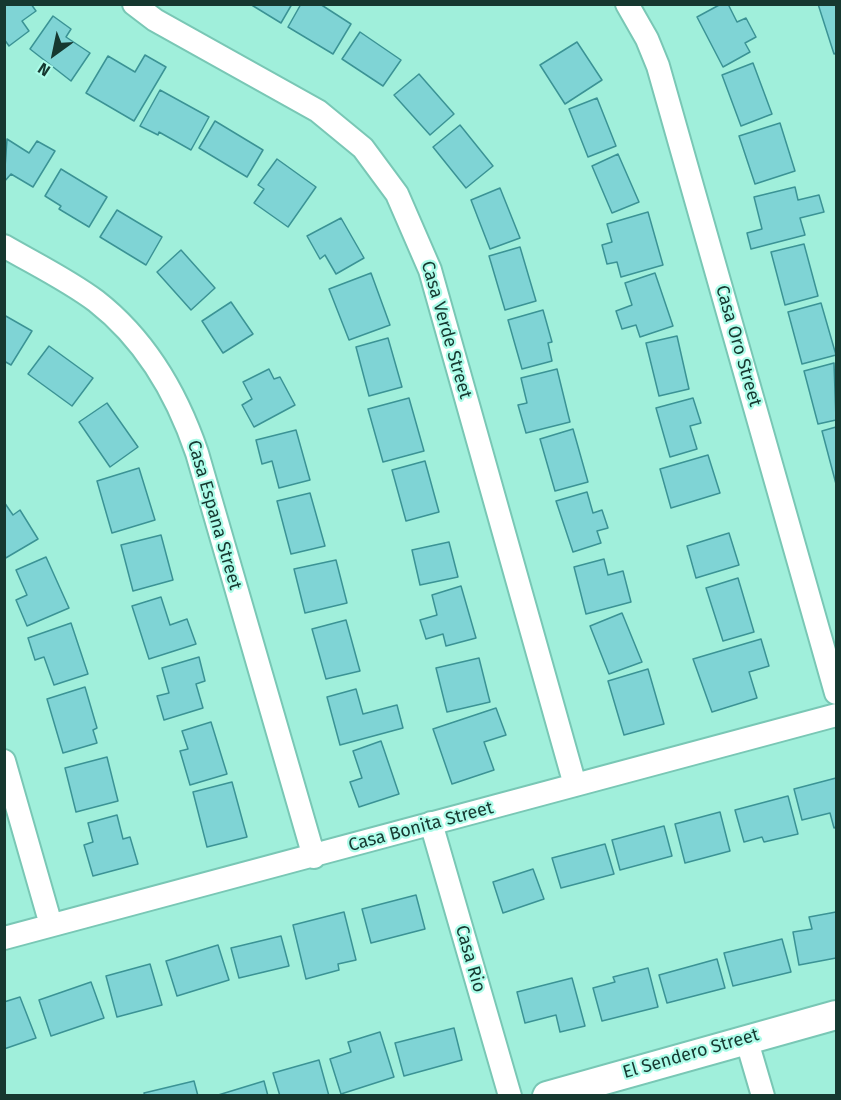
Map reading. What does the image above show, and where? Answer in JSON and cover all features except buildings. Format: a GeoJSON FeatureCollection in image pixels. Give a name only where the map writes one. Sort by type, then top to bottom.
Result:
{"type":"FeatureCollection","features":[{"type":"Feature","properties":{"kind":"street","name":"Casa Verde Street"},"geometry":{"type":"LineString","coordinates":[[134,4],[155,20],[318,111],[363,148],[397,194],[430,270],[575,785]]}},
{"type":"Feature","properties":{"kind":"street","name":"Casa Oro Street"},"geometry":{"type":"LineString","coordinates":[[627,4],[647,39],[658,66],[837,693]]}},
{"type":"Feature","properties":{"kind":"street","name":"Casa Espana Street"},"geometry":{"type":"LineString","coordinates":[[4,246],[96,301],[140,345],[174,396],[197,453],[314,857]]}},
{"type":"Feature","properties":{"kind":"street","name":"Casa Bonita Street"},"geometry":{"type":"LineString","coordinates":[[4,938],[314,857],[431,823],[837,715]]}},
{"type":"Feature","properties":{"kind":"street"},"geometry":{"type":"LineString","coordinates":[[4,761],[51,925]]}},
{"type":"Feature","properties":{"kind":"street","name":"Casa Rio"},"geometry":{"type":"LineString","coordinates":[[431,823],[510,1095]]}},
{"type":"Feature","properties":{"kind":"street","name":"El Sendero Street"},"geometry":{"type":"LineString","coordinates":[[547,1095],[746,1038],[837,1015]]}},
{"type":"Feature","properties":{"kind":"street"},"geometry":{"type":"LineString","coordinates":[[746,1038],[762,1095]]}}]}
